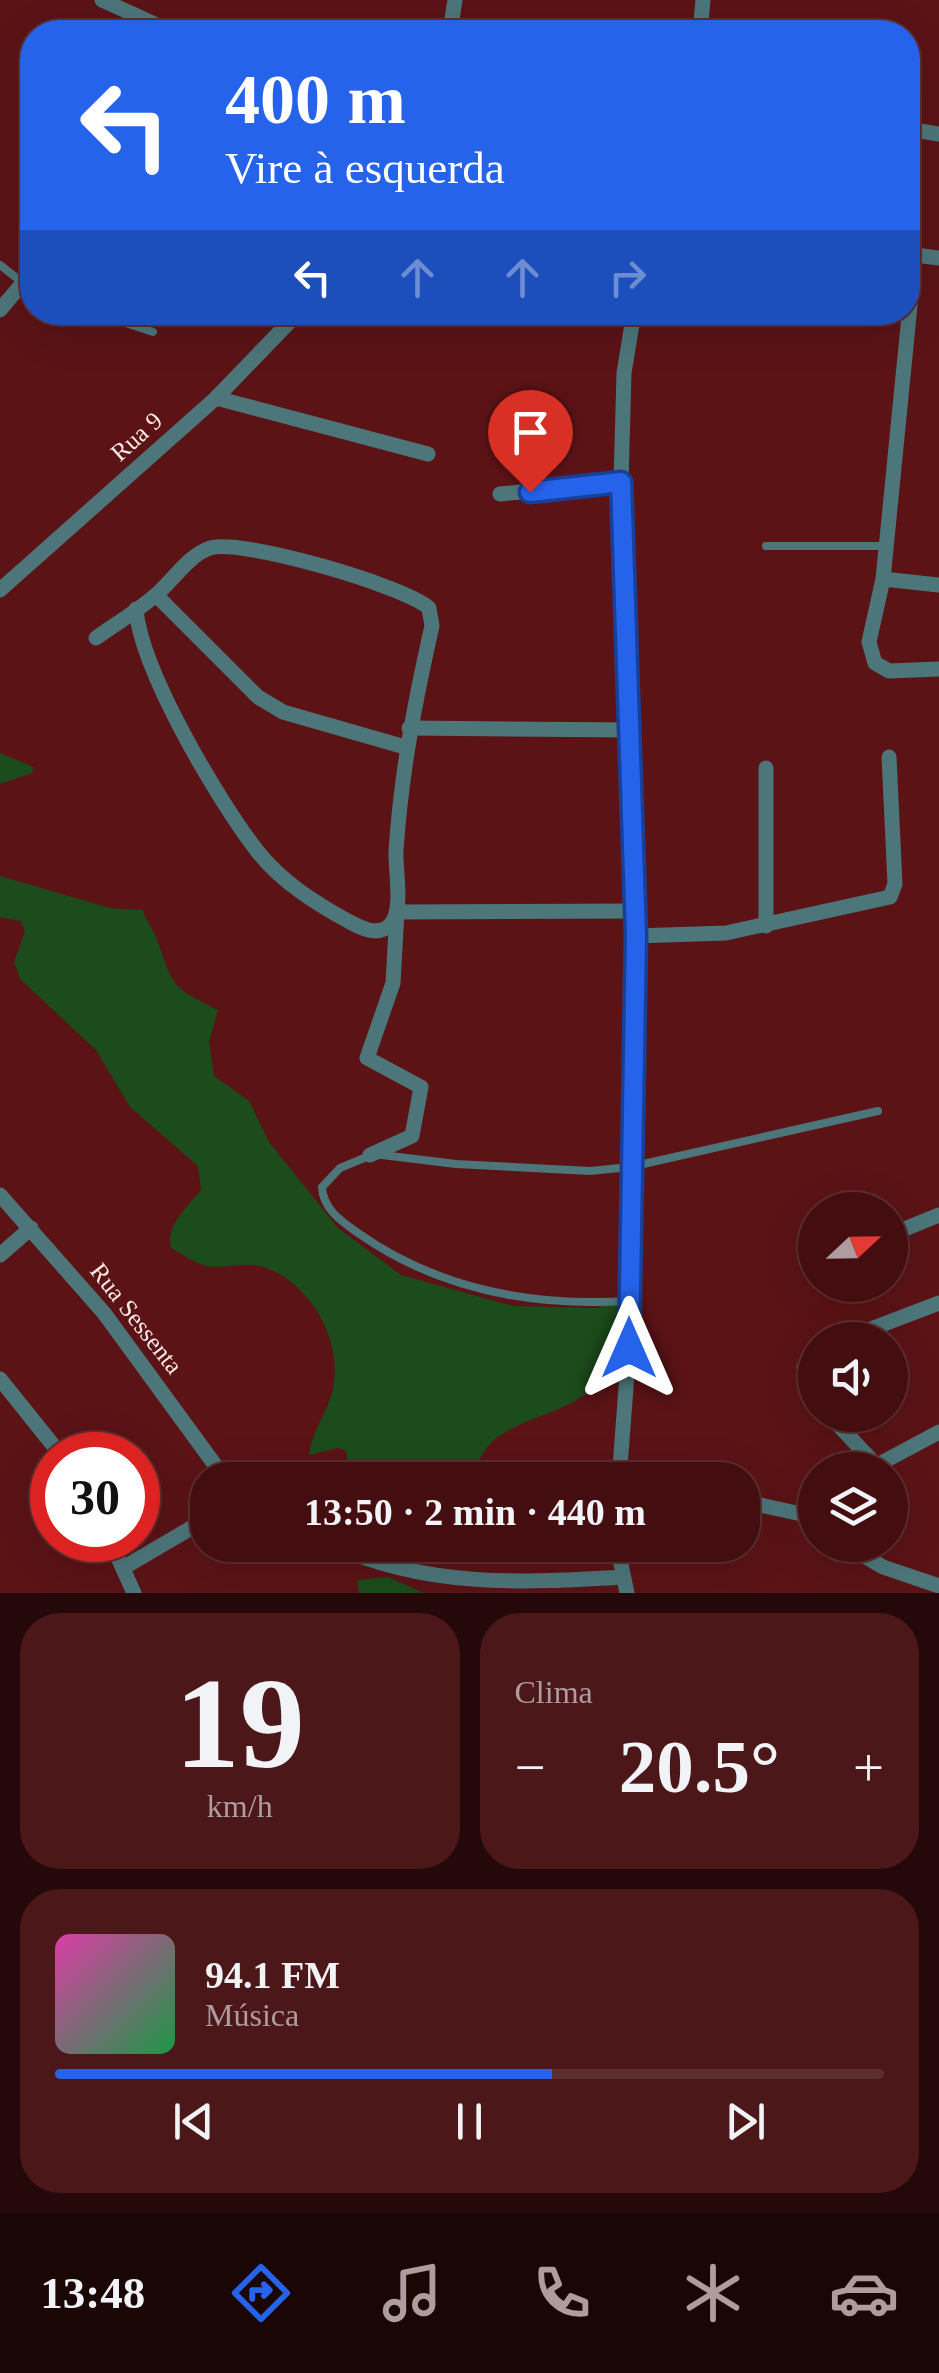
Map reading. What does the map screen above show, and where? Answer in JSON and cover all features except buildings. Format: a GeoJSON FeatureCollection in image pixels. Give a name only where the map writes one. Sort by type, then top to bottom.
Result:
{"type":"FeatureCollection","features":[{"type":"Feature","properties":{"kind":"street"},"geometry":{"type":"LineString","coordinates":[[102,0],[146,20]]}},
{"type":"Feature","properties":{"kind":"street"},"geometry":{"type":"LineString","coordinates":[[0,310],[20,291]]}},
{"type":"Feature","properties":{"kind":"street","name":"Rua 9"},"geometry":{"type":"LineString","coordinates":[[0,590],[216,398],[286,325]]}},
{"type":"Feature","properties":{"kind":"street"},"geometry":{"type":"LineString","coordinates":[[620,1462],[630,1301],[636,936],[621,482],[624,372],[632,325]]}},
{"type":"Feature","properties":{"kind":"street"},"geometry":{"type":"LineString","coordinates":[[905,325],[886,546],[869,642],[876,662],[889,671],[939,669]]}},
{"type":"Feature","properties":{"kind":"street"},"geometry":{"type":"LineString","coordinates":[[216,398],[428,454]]}},
{"type":"Feature","properties":{"kind":"street"},"geometry":{"type":"LineString","coordinates":[[500,494],[621,482]]}},
{"type":"Feature","properties":{"kind":"street"},"geometry":{"type":"LineString","coordinates":[[96,638],[156,595],[198,554],[223,546],[248,548],[413,596],[432,615],[405,747],[392,983],[367,1058],[420,1087],[412,1136],[370,1155]]}},
{"type":"Feature","properties":{"kind":"street"},"geometry":{"type":"LineString","coordinates":[[882,579],[939,585]]}},
{"type":"Feature","properties":{"kind":"street"},"geometry":{"type":"LineString","coordinates":[[156,595],[258,698],[283,712],[405,747]]}},
{"type":"Feature","properties":{"kind":"street"},"geometry":{"type":"LineString","coordinates":[[136,610],[137,627],[178,720],[259,853],[292,886],[361,928],[384,929],[398,912]]}},
{"type":"Feature","properties":{"kind":"street"},"geometry":{"type":"LineString","coordinates":[[409,728],[632,730]]}},
{"type":"Feature","properties":{"kind":"street"},"geometry":{"type":"LineString","coordinates":[[636,936],[726,933],[890,898],[895,884],[889,757]]}},
{"type":"Feature","properties":{"kind":"street"},"geometry":{"type":"LineString","coordinates":[[766,768],[766,926]]}},
{"type":"Feature","properties":{"kind":"street"},"geometry":{"type":"LineString","coordinates":[[398,912],[634,910]]}},
{"type":"Feature","properties":{"kind":"street","name":"Rua Sessenta"},"geometry":{"type":"LineString","coordinates":[[0,1194],[104,1312],[213,1462]]}},
{"type":"Feature","properties":{"kind":"street"},"geometry":{"type":"LineString","coordinates":[[908,1228],[939,1215]]}},
{"type":"Feature","properties":{"kind":"street"},"geometry":{"type":"LineString","coordinates":[[0,1255],[31,1228]]}},
{"type":"Feature","properties":{"kind":"street"},"geometry":{"type":"LineString","coordinates":[[889,1322],[939,1303]]}},
{"type":"Feature","properties":{"kind":"street"},"geometry":{"type":"LineString","coordinates":[[0,1379],[42,1432]]}},
{"type":"Feature","properties":{"kind":"street"},"geometry":{"type":"LineString","coordinates":[[843,1432],[859,1452]]}},
{"type":"Feature","properties":{"kind":"street"},"geometry":{"type":"LineString","coordinates":[[902,1452],[939,1432]]}},
{"type":"Feature","properties":{"kind":"street"},"geometry":{"type":"LineString","coordinates":[[760,1504],[798,1510]]}},
{"type":"Feature","properties":{"kind":"street"},"geometry":{"type":"LineString","coordinates":[[123,1568],[190,1529]]}},
{"type":"Feature","properties":{"kind":"street"},"geometry":{"type":"LineString","coordinates":[[120,1562],[134,1593]]}},
{"type":"Feature","properties":{"kind":"street"},"geometry":{"type":"LineString","coordinates":[[382,1562],[418,1575],[625,1585]]}},
{"type":"Feature","properties":{"kind":"street"},"geometry":{"type":"LineString","coordinates":[[875,1562],[939,1586]]}},
{"type":"Feature","properties":{"kind":"lane"},"geometry":{"type":"LineString","coordinates":[[132,325],[153,332]]}},
{"type":"Feature","properties":{"kind":"lane"},"geometry":{"type":"LineString","coordinates":[[766,546],[886,546]]}},
{"type":"Feature","properties":{"kind":"lane"},"geometry":{"type":"LineString","coordinates":[[630,1301],[568,1302],[456,1285],[386,1253],[343,1222],[322,1198],[322,1187],[330,1176],[370,1155],[573,1170],[630,1167],[878,1111]]}},
{"type":"Feature","properties":{"kind":"green space"},"geometry":{"type":"Polygon","coordinates":[[[0,753],[34,767],[32,773],[0,784],[0,753]]]}},
{"type":"Feature","properties":{"kind":"green space"},"geometry":{"type":"Polygon","coordinates":[[[0,876],[110,908],[143,910],[176,984],[218,1010],[209,1042],[214,1076],[249,1101],[269,1142],[338,1228],[401,1275],[513,1306],[596,1308],[620,1300],[611,1353],[597,1383],[575,1401],[506,1432],[494,1440],[478,1462],[348,1462],[346,1451],[338,1448],[309,1455],[334,1382],[332,1347],[319,1314],[296,1287],[267,1268],[206,1266],[171,1248],[174,1224],[201,1190],[198,1166],[130,1107],[96,1050],[20,979],[14,962],[25,932],[21,921],[0,917],[0,876]]]}},
{"type":"Feature","properties":{"kind":"green space"},"geometry":{"type":"Polygon","coordinates":[[[388,1577],[424,1593],[359,1593],[357,1580],[388,1577]]]}},
{"type":"Feature","properties":{"kind":"route"},"geometry":{"type":"LineString","coordinates":[[530,492],[621,482],[636,936],[629,1348]]}}]}
